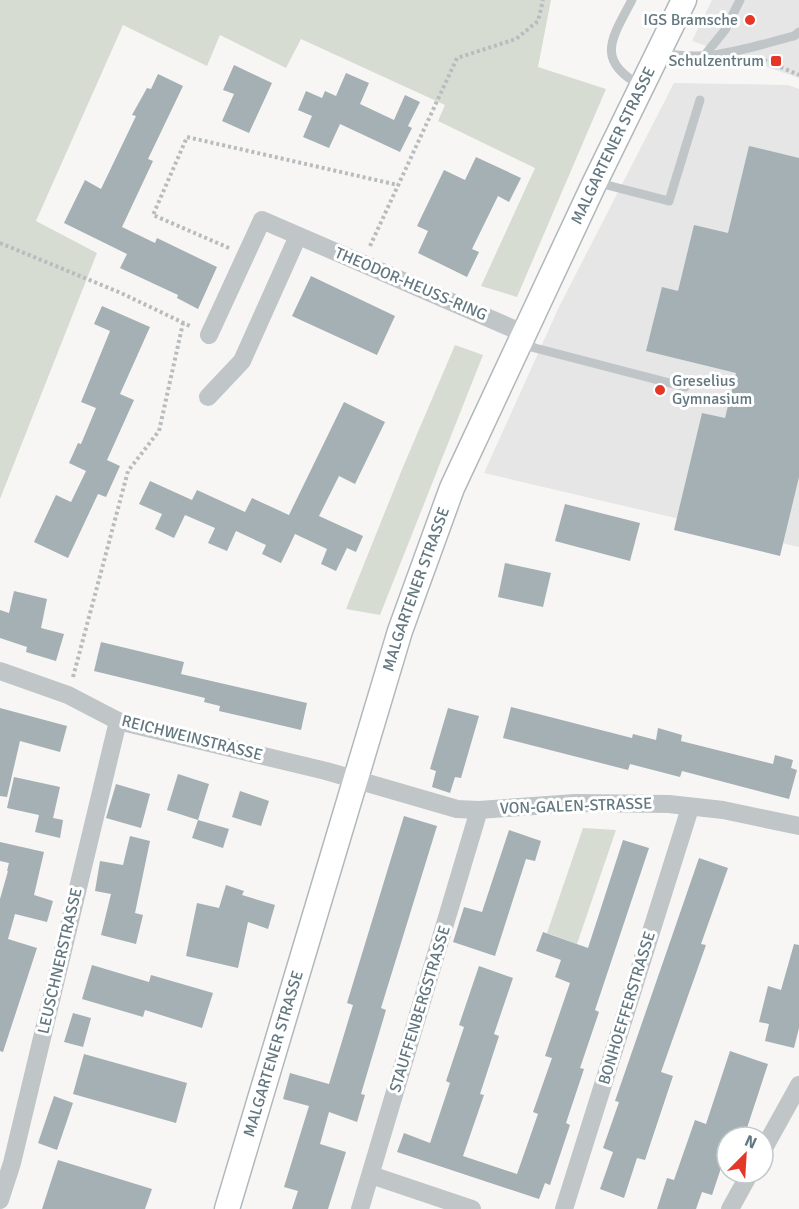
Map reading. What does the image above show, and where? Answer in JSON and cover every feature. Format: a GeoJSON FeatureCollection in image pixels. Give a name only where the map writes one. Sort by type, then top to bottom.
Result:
{"type":"FeatureCollection","features":[{"type":"Feature","properties":{"kind":"street","name":"MALGARTENER STRASSE"},"geometry":{"type":"LineString","coordinates":[[227,1209],[400,631],[452,488],[595,182],[684,0]]}},
{"type":"Feature","properties":{"kind":"street","name":"THEODOR-HEUSS-RING"},"geometry":{"type":"LineString","coordinates":[[209,335],[262,220],[521,338]]}},
{"type":"Feature","properties":{"kind":"street"},"geometry":{"type":"LineString","coordinates":[[208,397],[242,361],[298,236]]}},
{"type":"Feature","properties":{"kind":"street","name":"REICHWEINSTRASSE"},"geometry":{"type":"LineString","coordinates":[[0,671],[68,695],[118,721],[356,779]]}},
{"type":"Feature","properties":{"kind":"street","name":"LEUSCHNERSTRASSE"},"geometry":{"type":"LineString","coordinates":[[0,1200],[6,1162],[118,721]]}},
{"type":"Feature","properties":{"kind":"street","name":"VON-GALEN-STRASSE"},"geometry":{"type":"LineString","coordinates":[[356,779],[457,809],[479,810],[574,803],[669,804],[723,810],[799,826]]}},
{"type":"Feature","properties":{"kind":"street","name":"BONHOEFFERSTRASSE"},"geometry":{"type":"LineString","coordinates":[[564,1209],[690,808]]}},
{"type":"Feature","properties":{"kind":"street","name":"STAUFFENBERGSTRASSE"},"geometry":{"type":"LineString","coordinates":[[360,1209],[479,810]]}},
{"type":"Feature","properties":{"kind":"street"},"geometry":{"type":"LineString","coordinates":[[775,1129],[799,1086]]}},
{"type":"Feature","properties":{"kind":"street"},"geometry":{"type":"LineString","coordinates":[[371,1175],[472,1209]]}},
{"type":"Feature","properties":{"kind":"street"},"geometry":{"type":"LineString","coordinates":[[730,1209],[743,1185]]}},
{"type":"Feature","properties":{"kind":"lane"},"geometry":{"type":"LineString","coordinates":[[632,0],[611,44],[612,61],[626,78],[642,86]]}},
{"type":"Feature","properties":{"kind":"lane"},"geometry":{"type":"LineString","coordinates":[[704,56],[725,30],[740,0]]}},
{"type":"Feature","properties":{"kind":"lane"},"geometry":{"type":"LineString","coordinates":[[659,51],[675,56],[704,56],[739,51],[794,36],[799,32]]}},
{"type":"Feature","properties":{"kind":"lane"},"geometry":{"type":"LineString","coordinates":[[595,182],[669,201],[700,100]]}},
{"type":"Feature","properties":{"kind":"lane"},"geometry":{"type":"LineString","coordinates":[[521,338],[535,348],[685,387]]}},
{"type":"Feature","properties":{"kind":"path"},"geometry":{"type":"LineString","coordinates":[[362,264],[457,58],[516,39],[538,21],[543,0]]}},
{"type":"Feature","properties":{"kind":"path"},"geometry":{"type":"LineString","coordinates":[[739,51],[799,75]]}},
{"type":"Feature","properties":{"kind":"path"},"geometry":{"type":"LineString","coordinates":[[245,255],[153,215],[187,137],[398,185]]}},
{"type":"Feature","properties":{"kind":"path"},"geometry":{"type":"LineString","coordinates":[[0,243],[121,294],[209,335]]}},
{"type":"Feature","properties":{"kind":"path"},"geometry":{"type":"LineString","coordinates":[[68,695],[128,471],[159,431],[183,323]]}},
{"type":"Feature","properties":{"kind":"shaded area"},"geometry":{"type":"Polygon","coordinates":[[[0,0],[551,0],[538,67],[606,89],[517,297],[481,286],[535,168],[438,121],[445,105],[301,39],[286,68],[220,35],[207,66],[123,25],[36,221],[97,253],[0,499],[0,0]]]}},
{"type":"Feature","properties":{"kind":"shaded area","name":"IGS Bramsche"},"geometry":{"type":"Polygon","coordinates":[[[712,0],[799,0],[799,78],[692,41],[712,0]]]}},
{"type":"Feature","properties":{"kind":"shaded area","name":"Greselius Gymnasium"},"geometry":{"type":"Polygon","coordinates":[[[674,83],[788,85],[799,89],[799,547],[484,473],[559,307],[674,83]]]}},
{"type":"Feature","properties":{"kind":"shaded area"},"geometry":{"type":"Polygon","coordinates":[[[455,345],[483,355],[380,615],[346,609],[403,467],[455,345]]]}},
{"type":"Feature","properties":{"kind":"shaded area"},"geometry":{"type":"Polygon","coordinates":[[[583,828],[616,830],[577,944],[547,933],[583,828]]]}},
{"type":"Feature","properties":{"kind":"building"},"geometry":{"type":"Polygon","coordinates":[[[234,65],[272,83],[249,133],[222,121],[234,94],[223,90],[234,65]]]}},
{"type":"Feature","properties":{"kind":"building"},"geometry":{"type":"Polygon","coordinates":[[[346,73],[369,83],[360,104],[394,120],[405,95],[420,102],[408,126],[412,128],[400,152],[340,124],[329,148],[303,137],[312,116],[298,110],[306,91],[322,98],[325,91],[336,96],[346,73]]]}},
{"type":"Feature","properties":{"kind":"building"},"geometry":{"type":"Polygon","coordinates":[[[158,74],[183,86],[148,159],[153,161],[122,227],[155,243],[157,238],[217,267],[198,309],[177,298],[178,295],[120,268],[127,254],[64,223],[85,180],[101,189],[136,116],[132,115],[147,88],[151,89],[158,74]]]}},
{"type":"Feature","properties":{"kind":"building","name":"Greselius Gymnasium"},"geometry":{"type":"Polygon","coordinates":[[[749,146],[799,158],[799,477],[780,556],[674,530],[702,413],[725,418],[736,373],[646,351],[662,287],[678,291],[694,225],[728,233],[749,146]]]}},
{"type":"Feature","properties":{"kind":"building"},"geometry":{"type":"Polygon","coordinates":[[[476,157],[521,178],[509,202],[498,196],[472,249],[479,252],[467,277],[418,253],[428,231],[417,226],[444,170],[465,180],[476,157]]]}},
{"type":"Feature","properties":{"kind":"building"},"geometry":{"type":"Polygon","coordinates":[[[311,276],[395,316],[377,355],[292,316],[311,276]]]}},
{"type":"Feature","properties":{"kind":"building"},"geometry":{"type":"Polygon","coordinates":[[[102,306],[150,327],[120,394],[134,400],[107,460],[120,466],[106,497],[98,494],[68,558],[34,542],[56,495],[71,502],[86,471],[69,463],[78,443],[81,444],[96,408],[81,402],[110,331],[94,324],[102,306]]]}},
{"type":"Feature","properties":{"kind":"building"},"geometry":{"type":"Polygon","coordinates":[[[344,402],[385,422],[355,484],[339,476],[319,516],[363,536],[356,552],[347,548],[336,571],[321,564],[327,549],[295,534],[281,563],[262,554],[266,545],[236,531],[227,551],[208,543],[215,528],[185,515],[174,538],[155,529],[162,514],[139,504],[150,481],[192,500],[197,490],[245,512],[252,498],[289,515],[344,402]]]}},
{"type":"Feature","properties":{"kind":"building"},"geometry":{"type":"Polygon","coordinates":[[[565,504],[640,523],[630,561],[555,541],[565,504]]]}},
{"type":"Feature","properties":{"kind":"building"},"geometry":{"type":"Polygon","coordinates":[[[505,563],[551,573],[543,607],[498,597],[505,563]]]}},
{"type":"Feature","properties":{"kind":"building"},"geometry":{"type":"Polygon","coordinates":[[[14,591],[47,599],[41,628],[64,634],[56,661],[26,652],[27,647],[0,638],[0,610],[9,613],[14,591]]]}},
{"type":"Feature","properties":{"kind":"building"},"geometry":{"type":"Polygon","coordinates":[[[101,642],[184,662],[181,674],[307,703],[301,730],[219,711],[220,706],[204,702],[205,698],[94,671],[101,642]]]}},
{"type":"Feature","properties":{"kind":"building"},"geometry":{"type":"Polygon","coordinates":[[[511,707],[632,738],[633,734],[656,740],[658,728],[682,735],[681,741],[773,764],[775,755],[793,760],[791,768],[797,770],[789,799],[682,771],[680,777],[630,764],[628,770],[503,738],[511,707]]]}},
{"type":"Feature","properties":{"kind":"building"},"geometry":{"type":"Polygon","coordinates":[[[0,708],[67,726],[60,752],[20,741],[7,797],[0,796],[0,708]]]}},
{"type":"Feature","properties":{"kind":"building"},"geometry":{"type":"Polygon","coordinates":[[[448,708],[479,716],[461,778],[455,777],[450,793],[432,787],[436,771],[430,769],[448,708]]]}},
{"type":"Feature","properties":{"kind":"building"},"geometry":{"type":"Polygon","coordinates":[[[178,774],[209,784],[198,820],[167,810],[178,774]]]}},
{"type":"Feature","properties":{"kind":"building"},"geometry":{"type":"Polygon","coordinates":[[[14,777],[60,787],[53,818],[63,820],[60,838],[35,832],[39,815],[7,808],[14,777]]]}},
{"type":"Feature","properties":{"kind":"building"},"geometry":{"type":"Polygon","coordinates":[[[116,784],[150,794],[141,828],[106,818],[116,784]]]}},
{"type":"Feature","properties":{"kind":"building"},"geometry":{"type":"Polygon","coordinates":[[[240,791],[269,801],[261,826],[232,817],[240,791]]]}},
{"type":"Feature","properties":{"kind":"building"},"geometry":{"type":"Polygon","coordinates":[[[404,816],[437,826],[381,1008],[386,1010],[361,1094],[365,1095],[357,1122],[329,1112],[320,1144],[346,1152],[328,1209],[292,1209],[298,1191],[284,1187],[309,1106],[283,1099],[290,1073],[329,1084],[353,1005],[347,1003],[404,816]]]}},
{"type":"Feature","properties":{"kind":"building"},"geometry":{"type":"Polygon","coordinates":[[[198,820],[229,829],[223,848],[192,838],[198,820]]]}},
{"type":"Feature","properties":{"kind":"building"},"geometry":{"type":"Polygon","coordinates":[[[509,830],[541,841],[535,861],[526,859],[495,956],[453,942],[464,907],[482,912],[509,830]]]}},
{"type":"Feature","properties":{"kind":"building"},"geometry":{"type":"Polygon","coordinates":[[[130,836],[150,841],[135,913],[143,915],[136,944],[101,935],[111,894],[95,891],[100,861],[123,865],[130,836]]]}},
{"type":"Feature","properties":{"kind":"building"},"geometry":{"type":"Polygon","coordinates":[[[623,840],[649,848],[595,1010],[599,1012],[580,1068],[584,1069],[566,1123],[570,1125],[550,1185],[545,1183],[539,1199],[397,1152],[404,1133],[430,1143],[450,1083],[446,1081],[464,1027],[459,1025],[479,966],[513,978],[494,1034],[499,1036],[480,1094],[484,1095],[463,1156],[517,1174],[538,1114],[533,1112],[552,1058],[545,1056],[570,983],[555,977],[561,960],[536,951],[543,932],[588,948],[623,840]]]}},
{"type":"Feature","properties":{"kind":"building"},"geometry":{"type":"Polygon","coordinates":[[[0,842],[44,852],[34,895],[53,901],[47,922],[15,914],[8,939],[37,948],[3,1052],[0,1051],[0,899],[9,863],[0,861],[0,842]]]}},
{"type":"Feature","properties":{"kind":"building"},"geometry":{"type":"Polygon","coordinates":[[[699,858],[728,868],[701,944],[706,945],[661,1072],[673,1076],[645,1160],[637,1158],[624,1198],[600,1189],[613,1152],[603,1148],[619,1102],[615,1101],[699,858]]]}},
{"type":"Feature","properties":{"kind":"building"},"geometry":{"type":"Polygon","coordinates":[[[226,885],[244,891],[242,895],[275,905],[268,929],[248,922],[238,968],[186,956],[197,903],[219,908],[226,885]]]}},
{"type":"Feature","properties":{"kind":"building"},"geometry":{"type":"Polygon","coordinates":[[[794,944],[799,945],[799,1028],[794,1048],[765,1041],[769,1024],[759,1022],[768,986],[781,990],[794,944]]]}},
{"type":"Feature","properties":{"kind":"building"},"geometry":{"type":"Polygon","coordinates":[[[92,965],[149,982],[151,975],[213,993],[202,1028],[145,1010],[143,1017],[82,999],[92,965]]]}},
{"type":"Feature","properties":{"kind":"building"},"geometry":{"type":"Polygon","coordinates":[[[73,1013],[91,1018],[83,1047],[64,1042],[73,1013]]]}},
{"type":"Feature","properties":{"kind":"building"},"geometry":{"type":"Polygon","coordinates":[[[730,1051],[768,1064],[748,1125],[715,1125],[715,1185],[712,1195],[702,1192],[696,1209],[657,1209],[667,1178],[674,1180],[695,1120],[706,1124],[730,1051]]]}},
{"type":"Feature","properties":{"kind":"building"},"geometry":{"type":"Polygon","coordinates":[[[84,1054],[187,1083],[176,1123],[73,1094],[84,1054]]]}},
{"type":"Feature","properties":{"kind":"building"},"geometry":{"type":"Polygon","coordinates":[[[54,1096],[73,1103],[57,1150],[38,1143],[54,1096]]]}},
{"type":"Feature","properties":{"kind":"building"},"geometry":{"type":"Polygon","coordinates":[[[58,1160],[152,1189],[145,1209],[42,1209],[58,1160]]]}},
{"type":"Feature","properties":{"kind":"place","name":"IGS Bramsche"},"geometry":{"type":"Point","coordinates":[750,20]}},
{"type":"Feature","properties":{"kind":"place","name":"Schulzentrum"},"geometry":{"type":"Point","coordinates":[776,61]}},
{"type":"Feature","properties":{"kind":"place","name":"Greselius Gymnasium"},"geometry":{"type":"Point","coordinates":[660,390]}}]}
